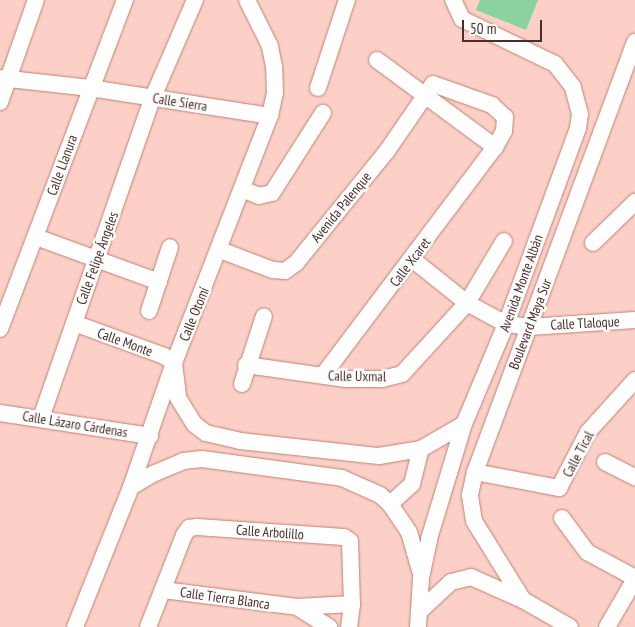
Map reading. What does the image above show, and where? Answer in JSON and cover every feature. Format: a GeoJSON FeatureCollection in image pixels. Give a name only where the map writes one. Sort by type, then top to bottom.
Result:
{"type":"FeatureCollection","features":[{"type":"Feature","properties":{"kind":"street"},"geometry":{"type":"LineString","coordinates":[[0,102],[4,79],[36,0]]}},
{"type":"Feature","properties":{"kind":"street","name":"Calle Llanura"},"geometry":{"type":"LineString","coordinates":[[0,329],[125,0]]}},
{"type":"Feature","properties":{"kind":"street","name":"Calle Felipe Ángeles"},"geometry":{"type":"LineString","coordinates":[[41,418],[153,98],[194,0]]}},
{"type":"Feature","properties":{"kind":"street","name":"Calle Otomí"},"geometry":{"type":"LineString","coordinates":[[75,627],[132,488],[174,363],[220,250],[270,116],[275,92],[274,67],[270,46],[247,0]]}},
{"type":"Feature","properties":{"kind":"street"},"geometry":{"type":"LineString","coordinates":[[318,88],[347,0]]}},
{"type":"Feature","properties":{"kind":"street","name":"Avenida Monte Albán"},"geometry":{"type":"LineString","coordinates":[[418,622],[421,578],[429,539],[464,424],[506,324],[578,128],[578,99],[566,76],[555,64],[468,23],[456,11],[453,0]]}},
{"type":"Feature","properties":{"kind":"street","name":"Boulevard Maya Sur"},"geometry":{"type":"LineString","coordinates":[[523,600],[474,521],[470,494],[475,472],[635,42]]}},
{"type":"Feature","properties":{"kind":"street"},"geometry":{"type":"LineString","coordinates":[[377,60],[429,89],[495,147]]}},
{"type":"Feature","properties":{"kind":"street","name":"Calle Sierra"},"geometry":{"type":"LineString","coordinates":[[4,79],[90,88],[270,116]]}},
{"type":"Feature","properties":{"kind":"street","name":"Calle Xcaret"},"geometry":{"type":"LineString","coordinates":[[323,376],[495,147],[506,127],[505,117],[498,110],[429,89]]}},
{"type":"Feature","properties":{"kind":"street","name":"Avenida Palenque"},"geometry":{"type":"LineString","coordinates":[[220,250],[273,270],[285,271],[296,263],[387,151],[429,89]]}},
{"type":"Feature","properties":{"kind":"street"},"geometry":{"type":"LineString","coordinates":[[242,189],[265,197],[272,193],[323,113]]}},
{"type":"Feature","properties":{"kind":"street"},"geometry":{"type":"LineString","coordinates":[[593,243],[635,202]]}},
{"type":"Feature","properties":{"kind":"street"},"geometry":{"type":"LineString","coordinates":[[36,237],[159,282]]}},
{"type":"Feature","properties":{"kind":"street","name":"Calle Uxmal"},"geometry":{"type":"LineString","coordinates":[[246,365],[323,376],[382,379],[402,374],[466,303],[504,241]]}},
{"type":"Feature","properties":{"kind":"street"},"geometry":{"type":"LineString","coordinates":[[149,311],[170,247]]}},
{"type":"Feature","properties":{"kind":"street"},"geometry":{"type":"LineString","coordinates":[[412,259],[466,303],[506,324]]}},
{"type":"Feature","properties":{"kind":"street"},"geometry":{"type":"LineString","coordinates":[[242,384],[246,365],[264,316]]}},
{"type":"Feature","properties":{"kind":"street","name":"Calle Tlaloque"},"geometry":{"type":"LineString","coordinates":[[506,324],[530,327],[632,317]]}},
{"type":"Feature","properties":{"kind":"street","name":"Calle Monte"},"geometry":{"type":"LineString","coordinates":[[74,323],[164,356],[174,363]]}},
{"type":"Feature","properties":{"kind":"street"},"geometry":{"type":"LineString","coordinates":[[174,363],[178,398],[194,424],[206,433],[240,440],[379,456],[421,449],[464,424]]}},
{"type":"Feature","properties":{"kind":"street","name":"Calle Tical"},"geometry":{"type":"LineString","coordinates":[[475,472],[559,488],[588,432],[635,380]]}},
{"type":"Feature","properties":{"kind":"street","name":"Calle Lázaro Cárdenas"},"geometry":{"type":"LineString","coordinates":[[0,413],[150,436]]}},
{"type":"Feature","properties":{"kind":"street"},"geometry":{"type":"LineString","coordinates":[[390,504],[412,484],[421,449]]}},
{"type":"Feature","properties":{"kind":"street"},"geometry":{"type":"LineString","coordinates":[[132,488],[153,474],[183,462],[219,460],[342,478],[380,495],[390,504],[409,532],[421,578]]}},
{"type":"Feature","properties":{"kind":"street"},"geometry":{"type":"LineString","coordinates":[[605,462],[635,477]]}},
{"type":"Feature","properties":{"kind":"street"},"geometry":{"type":"LineString","coordinates":[[562,518],[586,552],[635,578],[607,627]]}},
{"type":"Feature","properties":{"kind":"street","name":"Calle Arbolillo"},"geometry":{"type":"LineString","coordinates":[[164,590],[189,528],[344,537],[350,541],[352,604]]}},
{"type":"Feature","properties":{"kind":"street","name":"Boulevard Maya Sur"},"geometry":{"type":"LineString","coordinates":[[418,622],[445,586],[465,577],[478,578],[523,600],[570,627]]}},
{"type":"Feature","properties":{"kind":"street","name":"Calle Tierra Blanca"},"geometry":{"type":"LineString","coordinates":[[148,627],[164,590],[297,607],[352,604]]}},
{"type":"Feature","properties":{"kind":"street"},"geometry":{"type":"LineString","coordinates":[[349,627],[352,604]]}},
{"type":"Feature","properties":{"kind":"street","name":"Calle Tierra Blanca"},"geometry":{"type":"LineString","coordinates":[[297,607],[329,627]]}},
{"type":"Feature","properties":{"kind":"green space"},"geometry":{"type":"Polygon","coordinates":[[[480,0],[538,0],[526,30],[476,10],[480,0]]]}}]}
